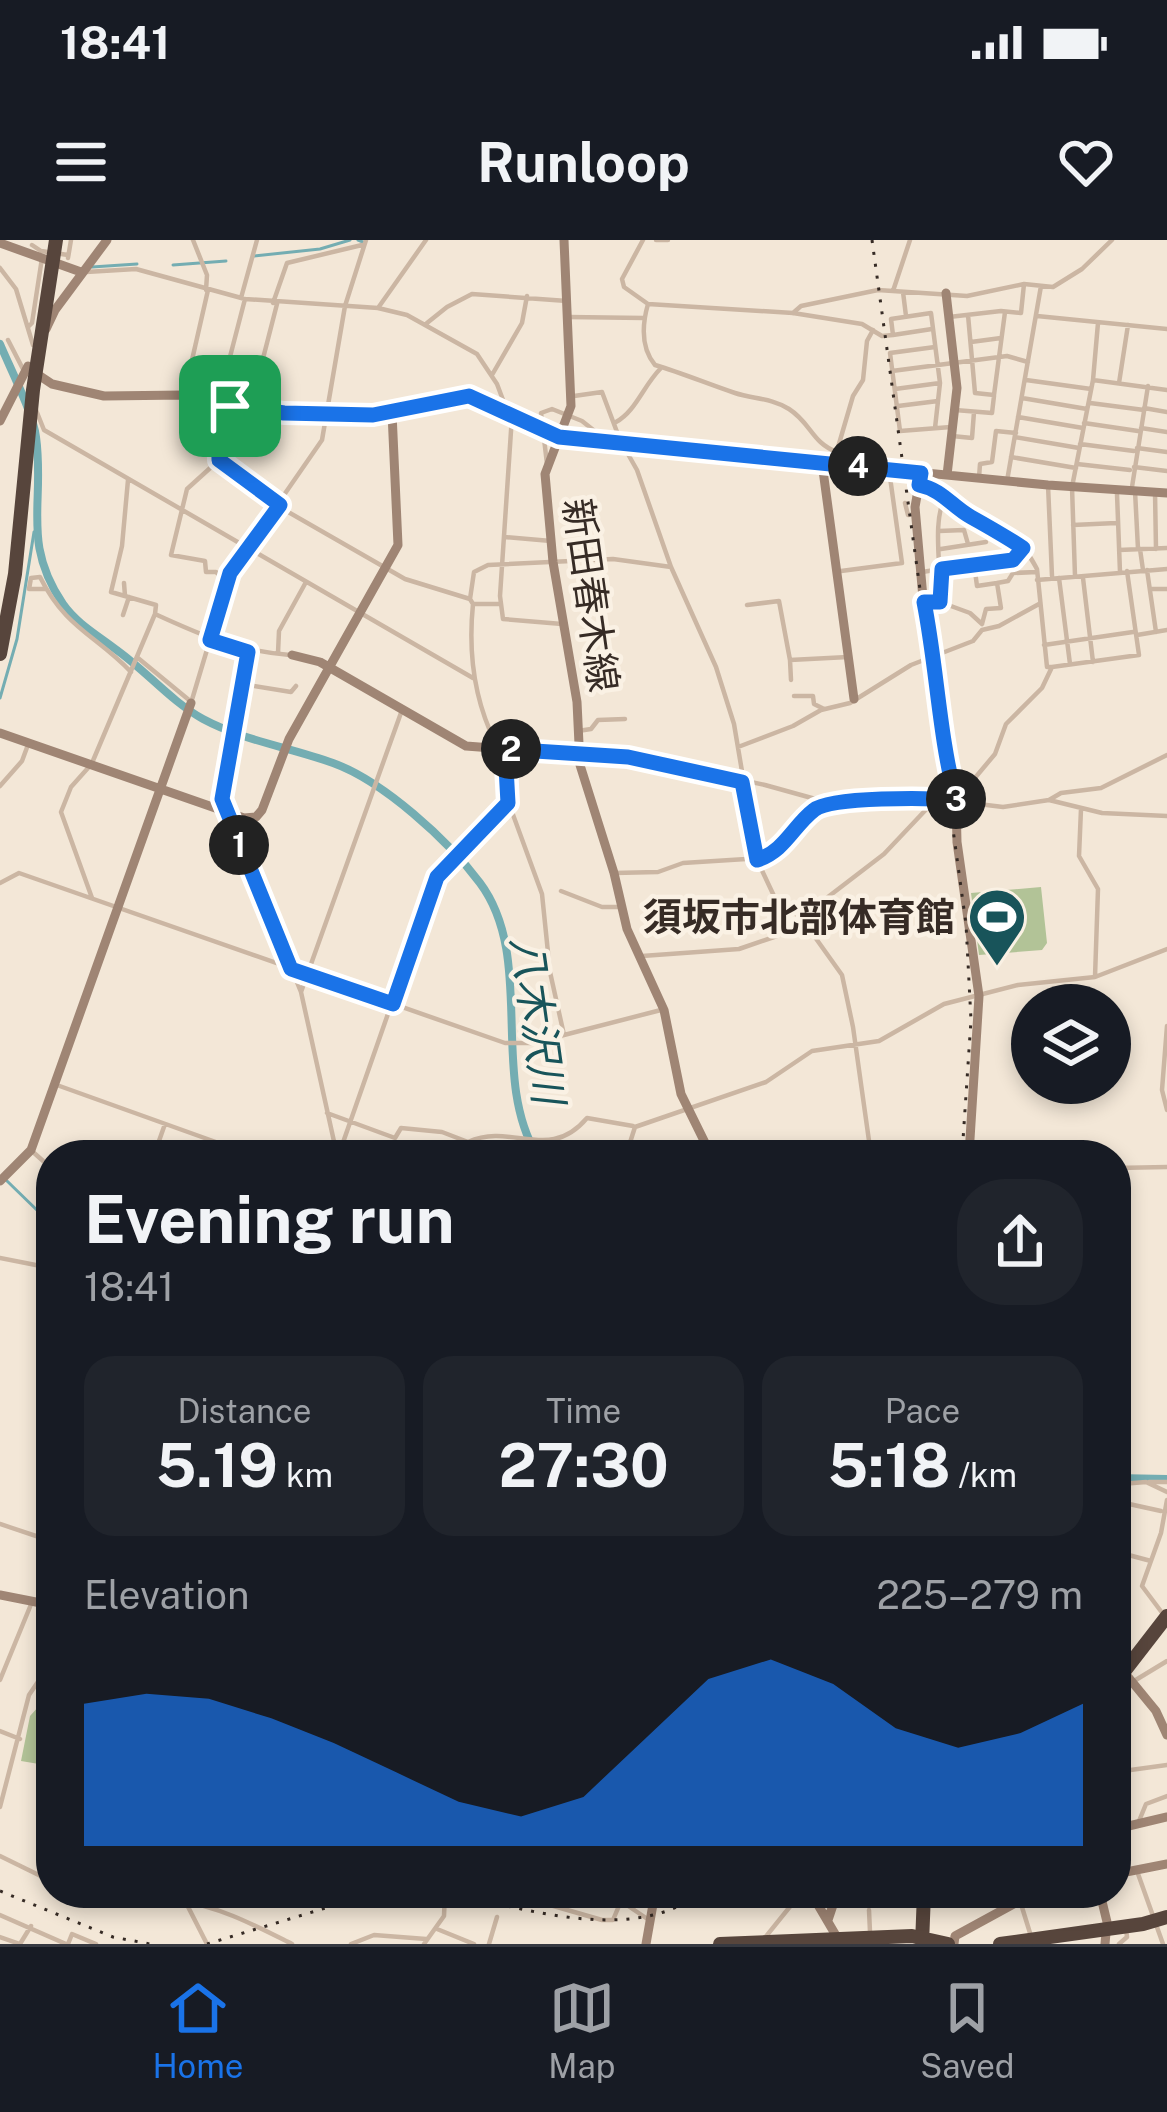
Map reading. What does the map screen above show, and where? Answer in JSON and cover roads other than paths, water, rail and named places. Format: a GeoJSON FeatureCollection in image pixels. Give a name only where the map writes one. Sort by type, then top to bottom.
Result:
{"type":"FeatureCollection","features":[{"type":"Feature","properties":{"kind":"highway"},"geometry":{"type":"LineString","coordinates":[[0,626],[48,252]]}},
{"type":"Feature","properties":{"kind":"highway"},"geometry":{"type":"LineString","coordinates":[[0,653],[15,574],[48,252]]}},
{"type":"Feature","properties":{"kind":"highway"},"geometry":{"type":"LineString","coordinates":[[1131,1663],[1167,1617]]}},
{"type":"Feature","properties":{"kind":"highway"},"geometry":{"type":"LineString","coordinates":[[922,1908],[922,1940]]}},
{"type":"Feature","properties":{"kind":"highway"},"geometry":{"type":"LineString","coordinates":[[1000,1944],[1106,1936],[1160,1919]]}},
{"type":"Feature","properties":{"kind":"highway"},"geometry":{"type":"LineString","coordinates":[[720,1944],[870,1938],[951,1944]]}},
{"type":"Feature","properties":{"kind":"street"},"geometry":{"type":"LineString","coordinates":[[28,327],[48,252],[71,240]]}},
{"type":"Feature","properties":{"kind":"street"},"geometry":{"type":"LineString","coordinates":[[0,421],[55,310],[106,240]]}},
{"type":"Feature","properties":{"kind":"street"},"geometry":{"type":"LineString","coordinates":[[184,395],[207,290],[194,240]]}},
{"type":"Feature","properties":{"kind":"street"},"geometry":{"type":"LineString","coordinates":[[226,584],[224,576],[206,572],[205,561],[171,555],[187,489],[219,460],[218,403],[257,240]]}},
{"type":"Feature","properties":{"kind":"street"},"geometry":{"type":"LineString","coordinates":[[378,308],[426,240]]}},
{"type":"Feature","properties":{"kind":"street","name":"新田春木線"},"geometry":{"type":"LineString","coordinates":[[564,240],[572,396],[545,474],[578,753],[621,907],[664,1010],[687,1108],[703,1140]]}},
{"type":"Feature","properties":{"kind":"street"},"geometry":{"type":"LineString","coordinates":[[643,240],[622,279],[624,286],[648,304],[793,313],[862,323],[882,336],[932,329]]}},
{"type":"Feature","properties":{"kind":"street"},"geometry":{"type":"LineString","coordinates":[[656,240],[668,240]]}},
{"type":"Feature","properties":{"kind":"street"},"geometry":{"type":"LineString","coordinates":[[893,291],[910,240]]}},
{"type":"Feature","properties":{"kind":"street"},"geometry":{"type":"LineString","coordinates":[[793,313],[801,306],[872,291],[967,296],[1024,284],[1060,284],[1112,240]]}},
{"type":"Feature","properties":{"kind":"street"},"geometry":{"type":"LineString","coordinates":[[250,409],[287,263],[366,242]]}},
{"type":"Feature","properties":{"kind":"street"},"geometry":{"type":"LineString","coordinates":[[2,1179],[31,1150],[191,702],[226,584],[316,452],[346,306],[366,242]]}},
{"type":"Feature","properties":{"kind":"street"},"geometry":{"type":"LineString","coordinates":[[0,243],[48,252],[81,272],[136,269],[275,304],[378,308],[427,323],[477,354],[510,415],[503,619],[562,624]]}},
{"type":"Feature","properties":{"kind":"street"},"geometry":{"type":"LineString","coordinates":[[0,268],[16,289],[36,350]]}},
{"type":"Feature","properties":{"kind":"street"},"geometry":{"type":"LineString","coordinates":[[949,317],[1021,313],[1024,284]]}},
{"type":"Feature","properties":{"kind":"street"},"geometry":{"type":"LineString","coordinates":[[1007,482],[1041,286]]}},
{"type":"Feature","properties":{"kind":"street"},"geometry":{"type":"LineString","coordinates":[[902,292],[906,317]]}},
{"type":"Feature","properties":{"kind":"street"},"geometry":{"type":"LineString","coordinates":[[946,293],[955,363],[947,475]]}},
{"type":"Feature","properties":{"kind":"street"},"geometry":{"type":"LineString","coordinates":[[427,323],[472,294],[567,301]]}},
{"type":"Feature","properties":{"kind":"street"},"geometry":{"type":"LineString","coordinates":[[492,375],[522,323],[527,296]]}},
{"type":"Feature","properties":{"kind":"street"},"geometry":{"type":"LineString","coordinates":[[648,304],[646,351],[661,368],[680,370],[737,394],[778,402],[796,414],[830,459]]}},
{"type":"Feature","properties":{"kind":"street"},"geometry":{"type":"LineString","coordinates":[[955,410],[992,413],[1005,312]]}},
{"type":"Feature","properties":{"kind":"street"},"geometry":{"type":"LineString","coordinates":[[893,334],[891,320],[931,314],[940,383],[935,428]]}},
{"type":"Feature","properties":{"kind":"street"},"geometry":{"type":"LineString","coordinates":[[968,315],[975,393],[994,395]]}},
{"type":"Feature","properties":{"kind":"street"},"geometry":{"type":"LineString","coordinates":[[1037,316],[1167,329]]}},
{"type":"Feature","properties":{"kind":"street"},"geometry":{"type":"LineString","coordinates":[[568,317],[644,318]]}},
{"type":"Feature","properties":{"kind":"street"},"geometry":{"type":"LineString","coordinates":[[1094,662],[1078,576],[1072,487],[1093,380],[1098,322]]}},
{"type":"Feature","properties":{"kind":"street"},"geometry":{"type":"LineString","coordinates":[[1119,383],[1128,325]]}},
{"type":"Feature","properties":{"kind":"street"},"geometry":{"type":"LineString","coordinates":[[854,699],[830,459],[863,380],[867,341],[873,330]]}},
{"type":"Feature","properties":{"kind":"street"},"geometry":{"type":"LineString","coordinates":[[971,342],[1001,338]]}},
{"type":"Feature","properties":{"kind":"street"},"geometry":{"type":"LineString","coordinates":[[8,340],[44,430],[473,678]]}},
{"type":"Feature","properties":{"kind":"street"},"geometry":{"type":"LineString","coordinates":[[935,347],[890,353],[900,431],[935,428],[972,438],[974,412]]}},
{"type":"Feature","properties":{"kind":"street"},"geometry":{"type":"LineString","coordinates":[[892,371],[998,357],[1028,362]]}},
{"type":"Feature","properties":{"kind":"street"},"geometry":{"type":"LineString","coordinates":[[614,423],[632,412],[644,385],[661,368]]}},
{"type":"Feature","properties":{"kind":"street"},"geometry":{"type":"LineString","coordinates":[[24,374],[106,397],[184,395],[250,409],[326,414],[392,413],[463,396],[559,437],[830,459],[889,470],[938,489],[973,519],[989,524],[995,534],[1023,548],[1037,576],[1047,667],[1139,655],[1119,550],[1117,490]]}},
{"type":"Feature","properties":{"kind":"street"},"geometry":{"type":"LineString","coordinates":[[1025,380],[1091,389]]}},
{"type":"Feature","properties":{"kind":"street"},"geometry":{"type":"LineString","coordinates":[[1093,380],[1167,390]]}},
{"type":"Feature","properties":{"kind":"street"},"geometry":{"type":"LineString","coordinates":[[895,389],[940,383]]}},
{"type":"Feature","properties":{"kind":"street"},"geometry":{"type":"LineString","coordinates":[[1148,386],[1133,491],[1156,632]]}},
{"type":"Feature","properties":{"kind":"street"},"geometry":{"type":"LineString","coordinates":[[572,396],[602,392],[716,667],[738,747],[757,860],[774,896],[802,919],[842,975],[869,1140]]}},
{"type":"Feature","properties":{"kind":"street"},"geometry":{"type":"LineString","coordinates":[[1022,398],[1167,412]]}},
{"type":"Feature","properties":{"kind":"street"},"geometry":{"type":"LineString","coordinates":[[898,406],[938,401]]}},
{"type":"Feature","properties":{"kind":"street"},"geometry":{"type":"LineString","coordinates":[[548,464],[542,413],[552,410],[568,416],[601,436],[601,442]]}},
{"type":"Feature","properties":{"kind":"street"},"geometry":{"type":"LineString","coordinates":[[0,734],[225,812],[248,819],[259,815],[289,739],[398,545],[392,413]]}},
{"type":"Feature","properties":{"kind":"street"},"geometry":{"type":"LineString","coordinates":[[1018,417],[1167,432]]}},
{"type":"Feature","properties":{"kind":"street"},"geometry":{"type":"LineString","coordinates":[[979,478],[980,464],[992,462],[996,431],[1080,446],[1167,452]]}},
{"type":"Feature","properties":{"kind":"street"},"geometry":{"type":"LineString","coordinates":[[1012,457],[1167,471]]}},
{"type":"Feature","properties":{"kind":"street"},"geometry":{"type":"LineString","coordinates":[[219,460],[280,505],[410,581],[472,602],[500,604]]}},
{"type":"Feature","properties":{"kind":"street"},"geometry":{"type":"LineString","coordinates":[[838,571],[902,563],[889,470]]}},
{"type":"Feature","properties":{"kind":"street"},"geometry":{"type":"LineString","coordinates":[[920,479],[947,475],[1161,493],[1156,549]]}},
{"type":"Feature","properties":{"kind":"street"},"geometry":{"type":"LineString","coordinates":[[920,479],[915,514],[924,602],[946,758],[960,801],[957,842],[979,996],[970,1140]]}},
{"type":"Feature","properties":{"kind":"street"},"geometry":{"type":"LineString","coordinates":[[92,898],[61,812],[71,787],[91,762],[138,658],[156,605],[111,592],[122,546],[128,480]]}},
{"type":"Feature","properties":{"kind":"street"},"geometry":{"type":"LineString","coordinates":[[1048,485],[1055,578],[1070,664]]}},
{"type":"Feature","properties":{"kind":"street"},"geometry":{"type":"LineString","coordinates":[[940,602],[937,511],[946,496]]}},
{"type":"Feature","properties":{"kind":"street"},"geometry":{"type":"LineString","coordinates":[[905,502],[908,515],[915,514]]}},
{"type":"Feature","properties":{"kind":"street"},"geometry":{"type":"LineString","coordinates":[[1073,525],[1118,523]]}},
{"type":"Feature","properties":{"kind":"street"},"geometry":{"type":"LineString","coordinates":[[939,531],[964,530],[968,544]]}},
{"type":"Feature","properties":{"kind":"street"},"geometry":{"type":"LineString","coordinates":[[504,537],[551,541]]}},
{"type":"Feature","properties":{"kind":"street"},"geometry":{"type":"LineString","coordinates":[[941,549],[986,542]]}},
{"type":"Feature","properties":{"kind":"street"},"geometry":{"type":"LineString","coordinates":[[922,572],[1013,560],[1023,548]]}},
{"type":"Feature","properties":{"kind":"street"},"geometry":{"type":"LineString","coordinates":[[1119,550],[1167,548]]}},
{"type":"Feature","properties":{"kind":"street"},"geometry":{"type":"LineString","coordinates":[[563,1035],[542,894],[508,803],[502,749],[483,717],[473,678],[474,572],[502,563],[613,560],[671,567]]}},
{"type":"Feature","properties":{"kind":"street"},"geometry":{"type":"LineString","coordinates":[[974,564],[977,586],[1008,580],[1013,573],[1055,578],[1167,569]]}},
{"type":"Feature","properties":{"kind":"street"},"geometry":{"type":"LineString","coordinates":[[20,580],[40,577],[72,625],[131,672]]}},
{"type":"Feature","properties":{"kind":"street"},"geometry":{"type":"LineString","coordinates":[[278,654],[279,631],[306,582]]}},
{"type":"Feature","properties":{"kind":"street"},"geometry":{"type":"LineString","coordinates":[[122,615],[127,597],[124,583]]}},
{"type":"Feature","properties":{"kind":"street"},"geometry":{"type":"LineString","coordinates":[[738,747],[824,709],[844,705],[911,665],[973,641],[986,609],[1001,608],[997,583]]}},
{"type":"Feature","properties":{"kind":"street"},"geometry":{"type":"LineString","coordinates":[[1150,589],[1167,589]]}},
{"type":"Feature","properties":{"kind":"street"},"geometry":{"type":"LineString","coordinates":[[747,604],[778,601],[790,680]]}},
{"type":"Feature","properties":{"kind":"street"},"geometry":{"type":"LineString","coordinates":[[924,602],[940,602],[970,614],[982,627]]}},
{"type":"Feature","properties":{"kind":"street"},"geometry":{"type":"LineString","coordinates":[[982,627],[999,626],[1039,604]]}},
{"type":"Feature","properties":{"kind":"street"},"geometry":{"type":"LineString","coordinates":[[155,614],[248,652],[292,655],[330,668],[466,746],[646,760],[824,803],[913,796],[1011,807],[1101,788],[1167,754]]}},
{"type":"Feature","properties":{"kind":"street"},"geometry":{"type":"LineString","coordinates":[[1044,645],[1167,630]]}},
{"type":"Feature","properties":{"kind":"street"},"geometry":{"type":"LineString","coordinates":[[248,652],[221,791],[225,812],[301,992],[334,1140]]}},
{"type":"Feature","properties":{"kind":"street"},"geometry":{"type":"LineString","coordinates":[[138,658],[191,702]]}},
{"type":"Feature","properties":{"kind":"street"},"geometry":{"type":"LineString","coordinates":[[790,660],[848,658]]}},
{"type":"Feature","properties":{"kind":"street"},"geometry":{"type":"LineString","coordinates":[[1120,658],[1121,667]]}},
{"type":"Feature","properties":{"kind":"street"},"geometry":{"type":"LineString","coordinates":[[1108,660],[1109,669]]}},
{"type":"Feature","properties":{"kind":"street"},"geometry":{"type":"LineString","coordinates":[[960,801],[995,754],[1006,724],[1042,688],[1052,667]]}},
{"type":"Feature","properties":{"kind":"street"},"geometry":{"type":"LineString","coordinates":[[242,684],[291,692],[296,686]]}},
{"type":"Feature","properties":{"kind":"street"},"geometry":{"type":"LineString","coordinates":[[794,696],[813,696],[812,716]]}},
{"type":"Feature","properties":{"kind":"street"},"geometry":{"type":"LineString","coordinates":[[814,701],[824,709]]}},
{"type":"Feature","properties":{"kind":"street"},"geometry":{"type":"LineString","coordinates":[[301,992],[402,710]]}},
{"type":"Feature","properties":{"kind":"street"},"geometry":{"type":"LineString","coordinates":[[578,731],[591,729],[598,720],[625,719]]}},
{"type":"Feature","properties":{"kind":"street"},"geometry":{"type":"LineString","coordinates":[[0,786],[22,761],[29,741]]}},
{"type":"Feature","properties":{"kind":"street"},"geometry":{"type":"LineString","coordinates":[[639,956],[740,949],[777,936],[884,854],[936,799]]}},
{"type":"Feature","properties":{"kind":"street"},"geometry":{"type":"LineString","coordinates":[[1049,800],[1081,809],[1167,816]]}},
{"type":"Feature","properties":{"kind":"street"},"geometry":{"type":"LineString","coordinates":[[344,1140],[434,885],[508,803]]}},
{"type":"Feature","properties":{"kind":"street"},"geometry":{"type":"LineString","coordinates":[[614,873],[658,872],[683,863],[757,860],[789,840],[824,803]]}},
{"type":"Feature","properties":{"kind":"street"},"geometry":{"type":"LineString","coordinates":[[1081,809],[1079,856],[1099,889],[1095,977]]}},
{"type":"Feature","properties":{"kind":"street"},"geometry":{"type":"LineString","coordinates":[[0,883],[19,873],[505,1043],[525,1045],[664,1010]]}},
{"type":"Feature","properties":{"kind":"street"},"geometry":{"type":"LineString","coordinates":[[561,891],[602,907],[621,907]]}},
{"type":"Feature","properties":{"kind":"street"},"geometry":{"type":"LineString","coordinates":[[549,1140],[571,1134],[586,1118],[635,1126],[766,1082],[812,1051],[879,1041],[944,1004],[1018,985],[1095,977],[1167,950]]}},
{"type":"Feature","properties":{"kind":"street"},"geometry":{"type":"LineString","coordinates":[[1167,1026],[1162,1077],[1167,1110]]}},
{"type":"Feature","properties":{"kind":"street"},"geometry":{"type":"LineString","coordinates":[[53,1084],[210,1140]]}},
{"type":"Feature","properties":{"kind":"street"},"geometry":{"type":"LineString","coordinates":[[326,1113],[395,1138],[401,1128],[442,1132],[463,1140]]}},
{"type":"Feature","properties":{"kind":"street"},"geometry":{"type":"LineString","coordinates":[[159,1140],[165,1124]]}},
{"type":"Feature","properties":{"kind":"street"},"geometry":{"type":"LineString","coordinates":[[631,1140],[635,1126]]}},
{"type":"Feature","properties":{"kind":"street"},"geometry":{"type":"LineString","coordinates":[[472,1140],[487,1133],[530,1140]]}},
{"type":"Feature","properties":{"kind":"street"},"geometry":{"type":"LineString","coordinates":[[31,1150],[36,1154]]}},
{"type":"Feature","properties":{"kind":"street"},"geometry":{"type":"LineString","coordinates":[[1131,1168],[1167,1167]]}},
{"type":"Feature","properties":{"kind":"street"},"geometry":{"type":"LineString","coordinates":[[0,1258],[36,1265]]}},
{"type":"Feature","properties":{"kind":"street"},"geometry":{"type":"LineString","coordinates":[[1146,1482],[1167,1496],[1142,1586],[1167,1617]]}},
{"type":"Feature","properties":{"kind":"street"},"geometry":{"type":"LineString","coordinates":[[1131,1483],[1167,1482]]}},
{"type":"Feature","properties":{"kind":"street"},"geometry":{"type":"LineString","coordinates":[[1131,1505],[1163,1512]]}},
{"type":"Feature","properties":{"kind":"street"},"geometry":{"type":"LineString","coordinates":[[0,1524],[36,1536]]}},
{"type":"Feature","properties":{"kind":"street"},"geometry":{"type":"LineString","coordinates":[[1131,1555],[1151,1561]]}},
{"type":"Feature","properties":{"kind":"street"},"geometry":{"type":"LineString","coordinates":[[0,1595],[36,1602]]}},
{"type":"Feature","properties":{"kind":"street"},"geometry":{"type":"LineString","coordinates":[[0,1680],[32,1601]]}},
{"type":"Feature","properties":{"kind":"street"},"geometry":{"type":"LineString","coordinates":[[1131,1672],[1167,1661]]}},
{"type":"Feature","properties":{"kind":"street"},"geometry":{"type":"LineString","coordinates":[[0,1807],[29,1695],[36,1684]]}},
{"type":"Feature","properties":{"kind":"street"},"geometry":{"type":"LineString","coordinates":[[1131,1685],[1156,1711],[1167,1736]]}},
{"type":"Feature","properties":{"kind":"street"},"geometry":{"type":"LineString","coordinates":[[0,1731],[20,1739]]}},
{"type":"Feature","properties":{"kind":"street"},"geometry":{"type":"LineString","coordinates":[[1131,1770],[1167,1765]]}},
{"type":"Feature","properties":{"kind":"street"},"geometry":{"type":"LineString","coordinates":[[1138,1824],[1146,1804],[1167,1796]]}},
{"type":"Feature","properties":{"kind":"street"},"geometry":{"type":"LineString","coordinates":[[1131,1827],[1167,1817]]}},
{"type":"Feature","properties":{"kind":"street"},"geometry":{"type":"LineString","coordinates":[[0,1856],[36,1874]]}},
{"type":"Feature","properties":{"kind":"street"},"geometry":{"type":"LineString","coordinates":[[1131,1871],[1167,1864]]}},
{"type":"Feature","properties":{"kind":"street"},"geometry":{"type":"LineString","coordinates":[[1131,1879],[1160,1919],[1163,1944]]}},
{"type":"Feature","properties":{"kind":"street"},"geometry":{"type":"LineString","coordinates":[[188,1908],[207,1944]]}},
{"type":"Feature","properties":{"kind":"street"},"geometry":{"type":"LineString","coordinates":[[211,1908],[254,1923],[266,1934],[292,1944]]}},
{"type":"Feature","properties":{"kind":"street"},"geometry":{"type":"LineString","coordinates":[[351,1944],[374,1935],[425,1942],[446,1908]]}},
{"type":"Feature","properties":{"kind":"street"},"geometry":{"type":"LineString","coordinates":[[558,1908],[613,1919],[618,1908]]}},
{"type":"Feature","properties":{"kind":"street"},"geometry":{"type":"LineString","coordinates":[[592,1918],[595,1908]]}},
{"type":"Feature","properties":{"kind":"street"},"geometry":{"type":"LineString","coordinates":[[632,1908],[650,1920]]}},
{"type":"Feature","properties":{"kind":"street"},"geometry":{"type":"LineString","coordinates":[[646,1944],[652,1908]]}},
{"type":"Feature","properties":{"kind":"street"},"geometry":{"type":"LineString","coordinates":[[760,1944],[789,1908]]}},
{"type":"Feature","properties":{"kind":"street"},"geometry":{"type":"LineString","coordinates":[[820,1908],[839,1942]]}},
{"type":"Feature","properties":{"kind":"street"},"geometry":{"type":"LineString","coordinates":[[828,1920],[832,1908]]}},
{"type":"Feature","properties":{"kind":"street"},"geometry":{"type":"LineString","coordinates":[[951,1944],[955,1936],[999,1908]]}},
{"type":"Feature","properties":{"kind":"street"},"geometry":{"type":"LineString","coordinates":[[1020,1908],[1032,1940]]}},
{"type":"Feature","properties":{"kind":"street"},"geometry":{"type":"LineString","coordinates":[[869,1910],[870,1938]]}},
{"type":"Feature","properties":{"kind":"street"},"geometry":{"type":"LineString","coordinates":[[0,1915],[67,1944],[72,1934],[96,1944]]}},
{"type":"Feature","properties":{"kind":"street"},"geometry":{"type":"LineString","coordinates":[[489,1944],[498,1917]]}},
{"type":"Feature","properties":{"kind":"street"},"geometry":{"type":"LineString","coordinates":[[0,1937],[20,1944],[31,1926]]}},
{"type":"Feature","properties":{"kind":"street"},"geometry":{"type":"LineString","coordinates":[[437,1929],[474,1944]]}},
{"type":"Feature","properties":{"kind":"street"},"geometry":{"type":"LineString","coordinates":[[1119,1944],[1126,1931]]}},
{"type":"Feature","properties":{"kind":"street"},"geometry":{"type":"LineString","coordinates":[[1126,1931],[1131,1944]]}},
{"type":"Feature","properties":{"kind":"waterway"},"geometry":{"type":"LineString","coordinates":[[254,256],[320,249],[350,240]]}},
{"type":"Feature","properties":{"kind":"waterway"},"geometry":{"type":"LineString","coordinates":[[358,240],[363,242]]}},
{"type":"Feature","properties":{"kind":"waterway"},"geometry":{"type":"LineString","coordinates":[[173,265],[226,261]]}},
{"type":"Feature","properties":{"kind":"waterway"},"geometry":{"type":"LineString","coordinates":[[92,267],[137,264]]}},
{"type":"Feature","properties":{"kind":"waterway","name":"八木沢川"},"geometry":{"type":"LineString","coordinates":[[0,344],[36,437],[42,561],[69,611],[203,719],[333,763],[373,783],[433,831],[480,883],[497,913],[506,946],[516,1090],[530,1140]]}},
{"type":"Feature","properties":{"kind":"waterway"},"geometry":{"type":"LineString","coordinates":[[0,698],[17,639],[34,532]]}},
{"type":"Feature","properties":{"kind":"waterway"},"geometry":{"type":"LineString","coordinates":[[6,1180],[36,1209]]}},
{"type":"Feature","properties":{"kind":"waterway","name":"八木沢川"},"geometry":{"type":"LineString","coordinates":[[1131,1478],[1167,1479]]}},
{"type":"Feature","properties":{"kind":"railway"},"geometry":{"type":"LineString","coordinates":[[872,240],[966,924],[971,1020],[963,1140]]}},
{"type":"Feature","properties":{"kind":"railway"},"geometry":{"type":"LineString","coordinates":[[0,1891],[36,1906]]}},
{"type":"Feature","properties":{"kind":"railway"},"geometry":{"type":"LineString","coordinates":[[42,1908],[113,1937],[150,1944]]}},
{"type":"Feature","properties":{"kind":"railway"},"geometry":{"type":"LineString","coordinates":[[207,1944],[326,1908]]}},
{"type":"Feature","properties":{"kind":"railway"},"geometry":{"type":"LineString","coordinates":[[519,1908],[613,1920],[674,1908]]}},
{"type":"Feature","properties":{"kind":"place","name":"須坂市北部体育館"},"geometry":{"type":"Point","coordinates":[997,968]}}]}
